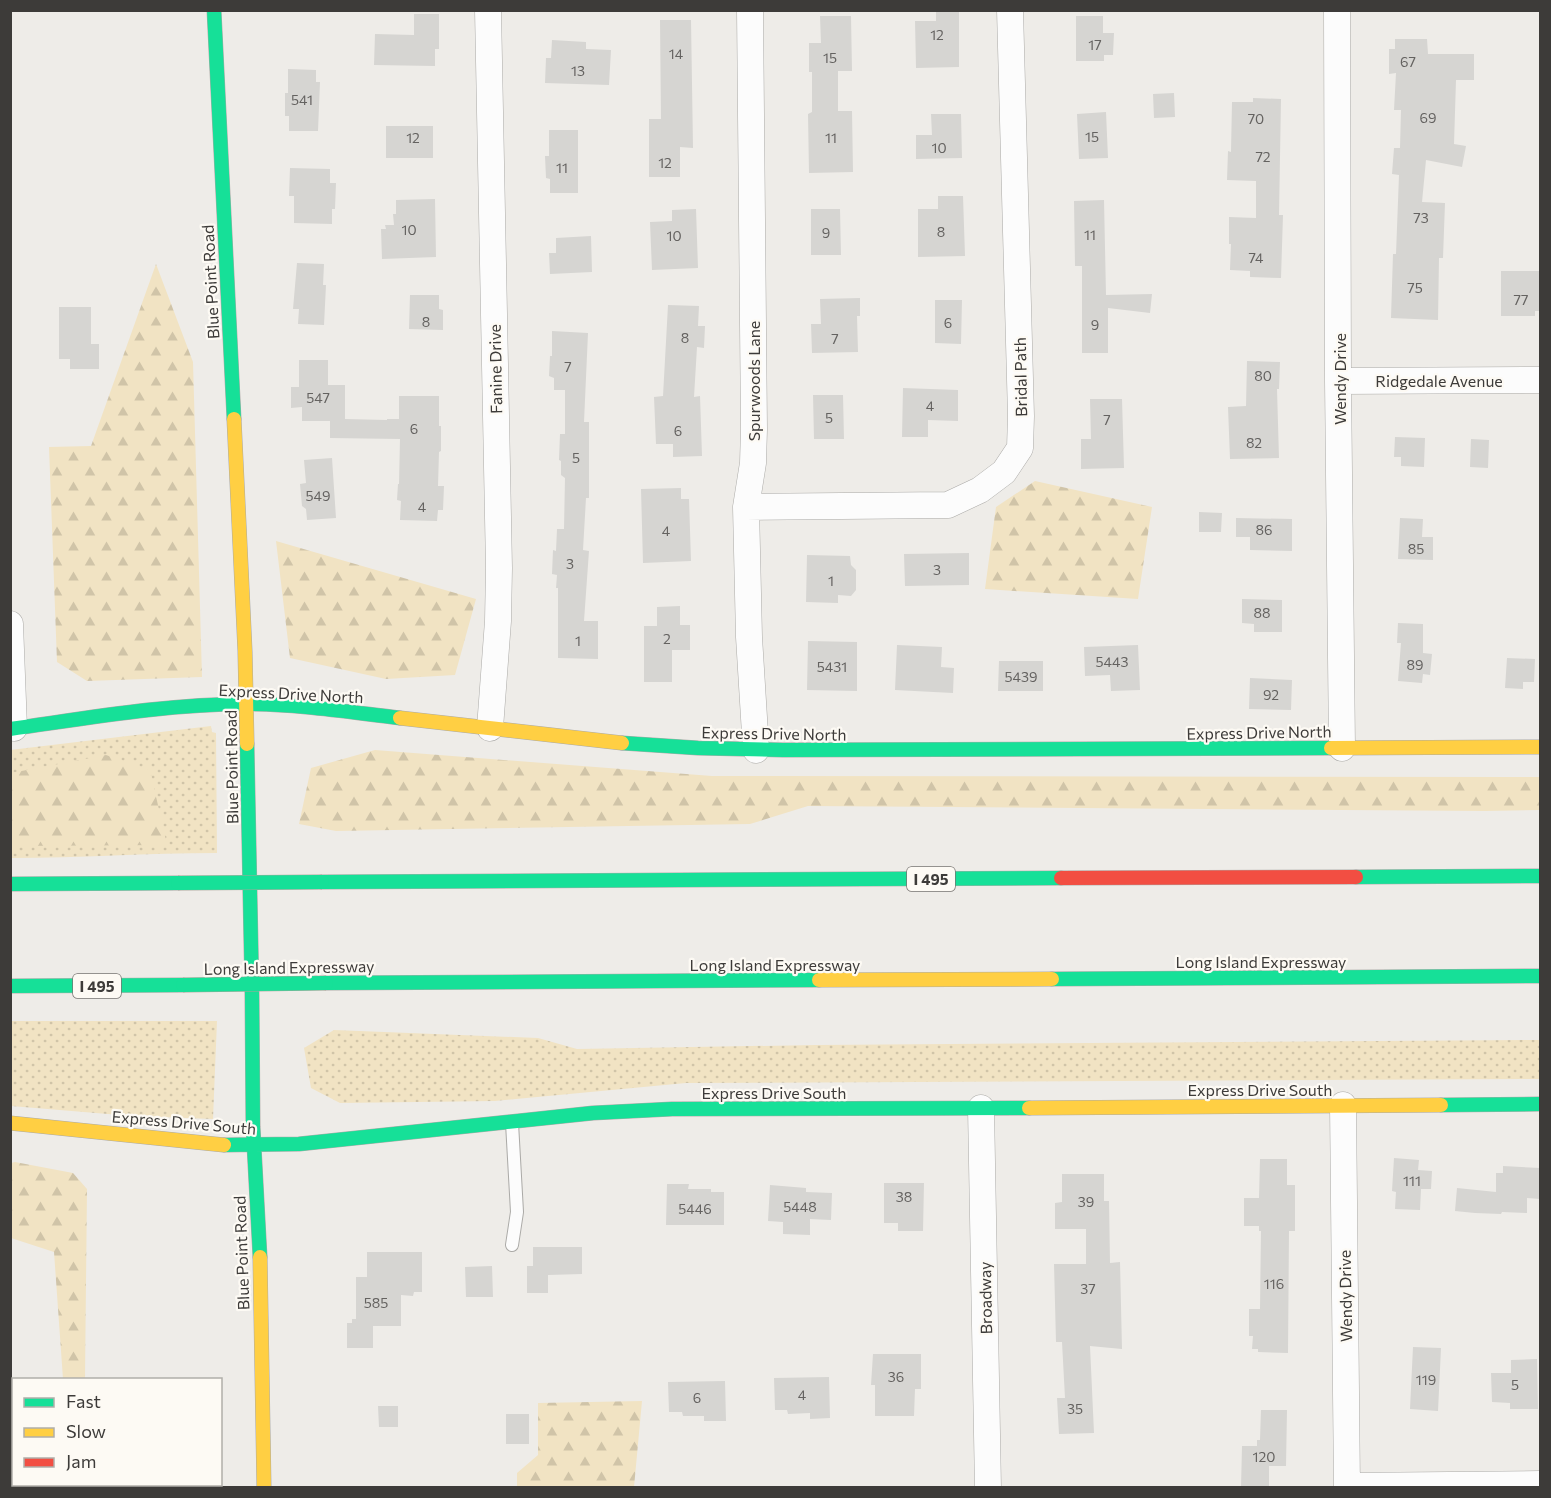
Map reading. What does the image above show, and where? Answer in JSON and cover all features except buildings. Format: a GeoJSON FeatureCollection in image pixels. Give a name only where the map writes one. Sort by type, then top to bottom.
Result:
{"type":"FeatureCollection","features":[{"type":"Feature","properties":{"kind":"main road","name":"Blue Point Road"},"geometry":{"type":"LineString","coordinates":[[214,10],[247,704],[253,1145],[260,1263],[264,1488]]}},
{"type":"Feature","properties":{"kind":"main road","name":"Express Drive North"},"geometry":{"type":"LineString","coordinates":[[12,729],[146,710],[247,704],[322,709],[617,742],[756,750],[1540,747]]}},
{"type":"Feature","properties":{"kind":"main road","name":"I 495"},"geometry":{"type":"LineString","coordinates":[[10,884],[1540,876]]}},
{"type":"Feature","properties":{"kind":"main road","name":"Long Island Expressway"},"geometry":{"type":"LineString","coordinates":[[10,986],[1540,976]]}},
{"type":"Feature","properties":{"kind":"main road","name":"Express Drive South"},"geometry":{"type":"LineString","coordinates":[[10,1123],[114,1132],[208,1144],[253,1145],[299,1144],[593,1113],[672,1109],[1540,1104]]}},
{"type":"Feature","properties":{"kind":"street","name":"Fanine Drive"},"geometry":{"type":"LineString","coordinates":[[488,10],[499,568],[498,621],[490,728]]}},
{"type":"Feature","properties":{"kind":"street","name":"Spurwoods Lane"},"geometry":{"type":"LineString","coordinates":[[750,10],[754,429],[753,463],[746,507],[749,637],[756,750]]}},
{"type":"Feature","properties":{"kind":"street","name":"Bridal Path"},"geometry":{"type":"LineString","coordinates":[[746,507],[948,505],[980,490],[1004,471],[1020,448],[1010,10]]}},
{"type":"Feature","properties":{"kind":"street","name":"Wendy Drive"},"geometry":{"type":"LineString","coordinates":[[1337,10],[1342,748]]}},
{"type":"Feature","properties":{"kind":"street","name":"Ridgedale Avenue"},"geometry":{"type":"LineString","coordinates":[[1338,381],[1540,380]]}},
{"type":"Feature","properties":{"kind":"street"},"geometry":{"type":"LineString","coordinates":[[10,624],[12,729]]}},
{"type":"Feature","properties":{"kind":"street","name":"Wendy Drive"},"geometry":{"type":"LineString","coordinates":[[1343,1105],[1347,1487]]}},
{"type":"Feature","properties":{"kind":"street","name":"Broadway"},"geometry":{"type":"LineString","coordinates":[[981,1108],[988,1488]]}},
{"type":"Feature","properties":{"kind":"street"},"geometry":{"type":"LineString","coordinates":[[1347,1487],[1540,1484]]}},
{"type":"Feature","properties":{"kind":"lane"},"geometry":{"type":"LineString","coordinates":[[512,1121],[517,1212],[512,1245]]}},
{"type":"Feature","properties":{"kind":"green space"},"geometry":{"type":"Polygon","coordinates":[[[156,264],[193,362],[202,677],[87,681],[57,662],[49,447],[91,446],[156,264]]]}},
{"type":"Feature","properties":{"kind":"green space"},"geometry":{"type":"Polygon","coordinates":[[[1035,481],[1152,507],[1138,599],[985,589],[996,507],[1035,481]]]}},
{"type":"Feature","properties":{"kind":"green space"},"geometry":{"type":"Polygon","coordinates":[[[276,541],[476,599],[455,675],[386,679],[290,658],[276,541]]]}},
{"type":"Feature","properties":{"kind":"green space"},"geometry":{"type":"Polygon","coordinates":[[[211,726],[212,732],[216,733],[217,853],[11,858],[10,750],[211,726]]]}},
{"type":"Feature","properties":{"kind":"green space"},"geometry":{"type":"Polygon","coordinates":[[[375,750],[712,776],[1540,777],[1540,810],[808,806],[750,824],[336,831],[299,824],[311,768],[375,750]]]}},
{"type":"Feature","properties":{"kind":"green space"},"geometry":{"type":"Polygon","coordinates":[[[106,755],[150,770],[167,845],[11,846],[11,773],[106,755]]]}},
{"type":"Feature","properties":{"kind":"green space"},"geometry":{"type":"Polygon","coordinates":[[[11,1021],[217,1021],[213,1119],[132,1116],[11,1106],[11,1021]]]}},
{"type":"Feature","properties":{"kind":"green space"},"geometry":{"type":"Polygon","coordinates":[[[334,1030],[538,1038],[577,1049],[1540,1040],[1540,1079],[686,1083],[495,1101],[340,1103],[311,1088],[304,1048],[334,1030]]]}},
{"type":"Feature","properties":{"kind":"green space"},"geometry":{"type":"Polygon","coordinates":[[[11,1163],[73,1173],[87,1189],[85,1378],[63,1378],[54,1252],[11,1238],[11,1163]]]}},
{"type":"Feature","properties":{"kind":"green space"},"geometry":{"type":"Polygon","coordinates":[[[642,1401],[634,1487],[517,1487],[517,1473],[538,1455],[538,1403],[642,1401]]]}},
{"type":"Feature","properties":{"kind":"traffic: fast"},"geometry":{"type":"LineString","coordinates":[[214,10],[234,419]]}},
{"type":"Feature","properties":{"kind":"traffic: fast"},"geometry":{"type":"LineString","coordinates":[[10,729],[127,712],[186,706],[246,704],[284,705],[400,718]]}},
{"type":"Feature","properties":{"kind":"traffic: fast"},"geometry":{"type":"LineString","coordinates":[[622,743],[783,750],[1331,748]]}},
{"type":"Feature","properties":{"kind":"traffic: fast"},"geometry":{"type":"LineString","coordinates":[[247,744],[253,1127],[260,1257]]}},
{"type":"Feature","properties":{"kind":"traffic: fast"},"geometry":{"type":"LineString","coordinates":[[1356,877],[1540,876]]}},
{"type":"Feature","properties":{"kind":"traffic: fast"},"geometry":{"type":"LineString","coordinates":[[322,882],[1061,878]]}},
{"type":"Feature","properties":{"kind":"traffic: fast"},"geometry":{"type":"LineString","coordinates":[[178,883],[322,882]]}},
{"type":"Feature","properties":{"kind":"traffic: fast"},"geometry":{"type":"LineString","coordinates":[[10,884],[178,883]]}},
{"type":"Feature","properties":{"kind":"traffic: fast"},"geometry":{"type":"LineString","coordinates":[[1052,979],[1540,976]]}},
{"type":"Feature","properties":{"kind":"traffic: fast"},"geometry":{"type":"LineString","coordinates":[[326,983],[819,980]]}},
{"type":"Feature","properties":{"kind":"traffic: fast"},"geometry":{"type":"LineString","coordinates":[[183,985],[326,983]]}},
{"type":"Feature","properties":{"kind":"traffic: fast"},"geometry":{"type":"LineString","coordinates":[[10,986],[183,985]]}},
{"type":"Feature","properties":{"kind":"traffic: fast"},"geometry":{"type":"LineString","coordinates":[[1441,1105],[1540,1104]]}},
{"type":"Feature","properties":{"kind":"traffic: fast"},"geometry":{"type":"LineString","coordinates":[[224,1145],[299,1144],[593,1113],[672,1109],[1029,1108]]}},
{"type":"Feature","properties":{"kind":"traffic: slow"},"geometry":{"type":"LineString","coordinates":[[234,419],[247,744]]}},
{"type":"Feature","properties":{"kind":"traffic: slow"},"geometry":{"type":"LineString","coordinates":[[400,718],[622,743]]}},
{"type":"Feature","properties":{"kind":"traffic: slow"},"geometry":{"type":"LineString","coordinates":[[1331,748],[1540,747]]}},
{"type":"Feature","properties":{"kind":"traffic: slow"},"geometry":{"type":"LineString","coordinates":[[819,980],[1052,979]]}},
{"type":"Feature","properties":{"kind":"traffic: slow"},"geometry":{"type":"LineString","coordinates":[[1029,1108],[1441,1105]]}},
{"type":"Feature","properties":{"kind":"traffic: slow"},"geometry":{"type":"LineString","coordinates":[[10,1123],[224,1145]]}},
{"type":"Feature","properties":{"kind":"traffic: slow"},"geometry":{"type":"LineString","coordinates":[[260,1257],[264,1488]]}},
{"type":"Feature","properties":{"kind":"traffic: jam"},"geometry":{"type":"LineString","coordinates":[[1061,878],[1356,877]]}}]}
